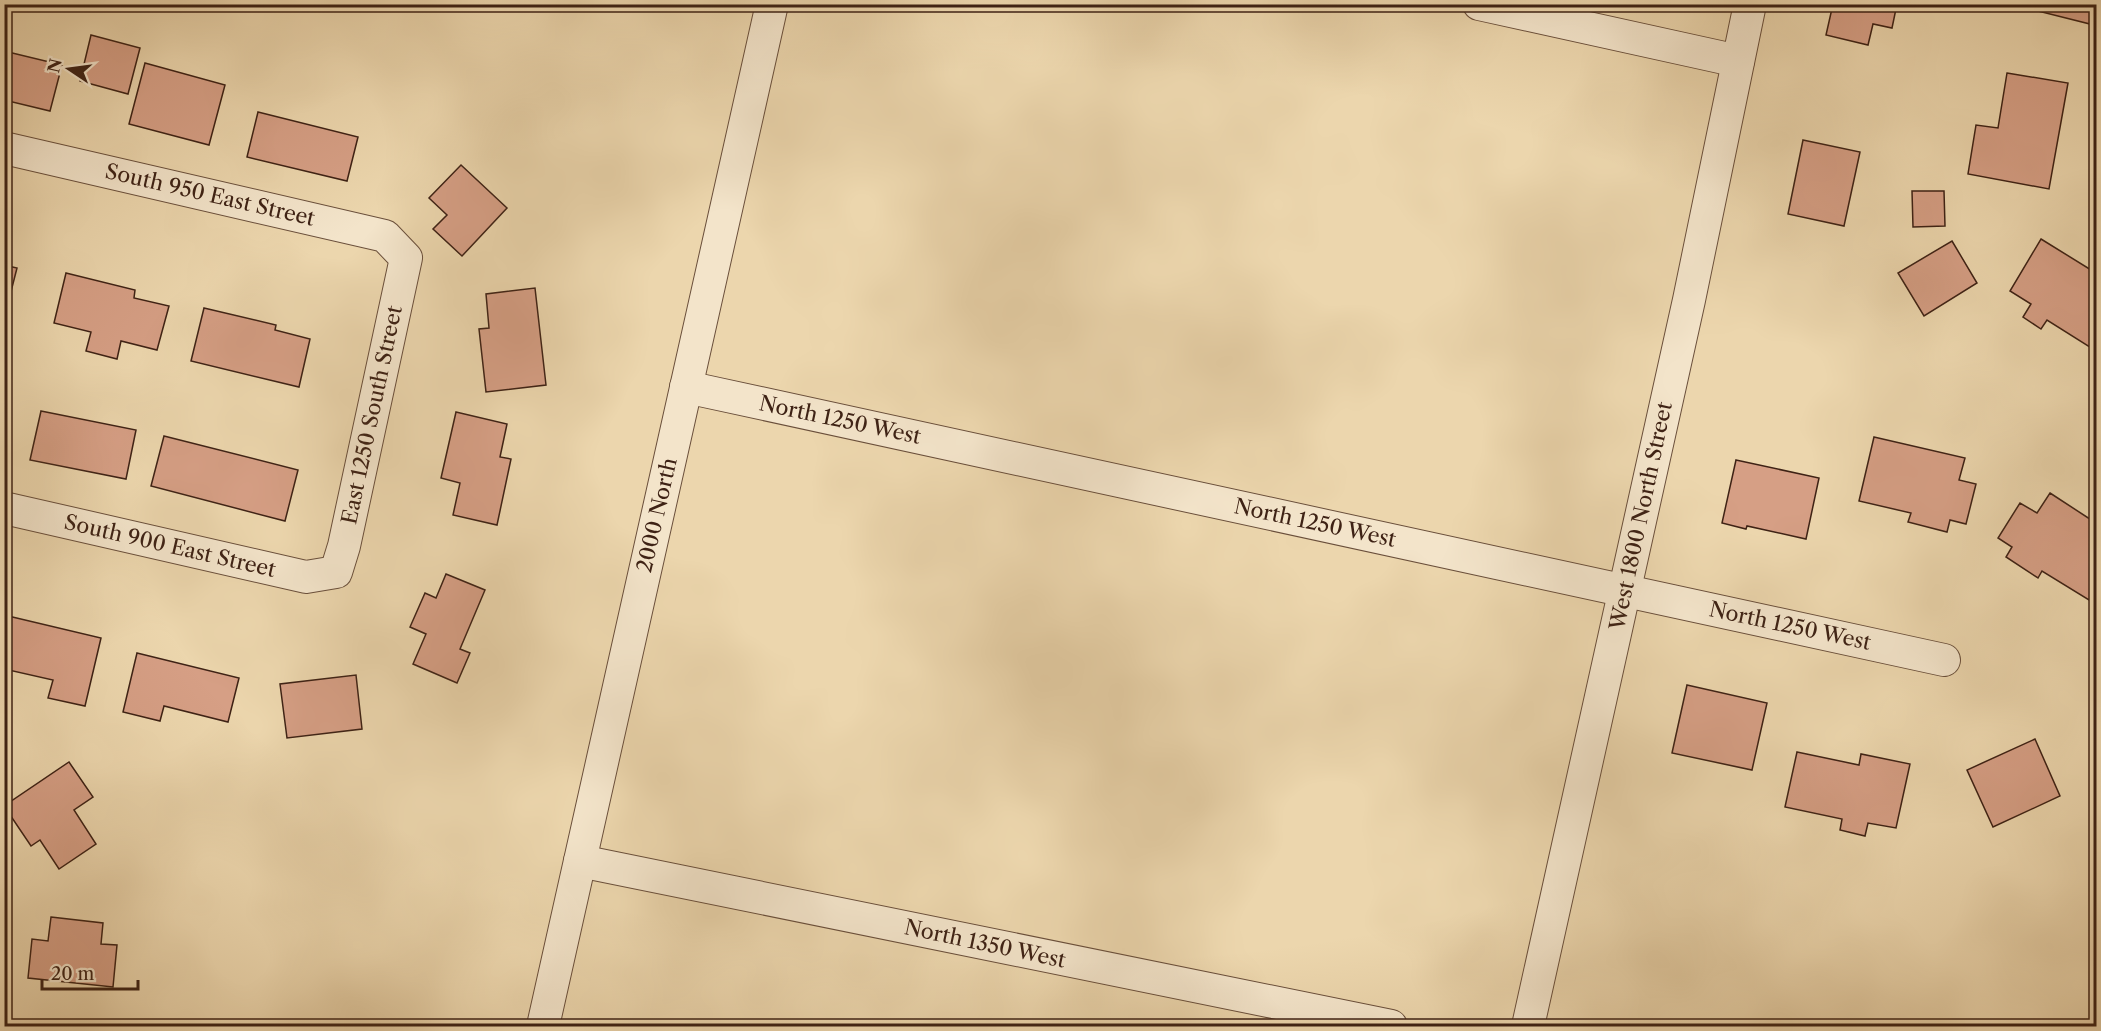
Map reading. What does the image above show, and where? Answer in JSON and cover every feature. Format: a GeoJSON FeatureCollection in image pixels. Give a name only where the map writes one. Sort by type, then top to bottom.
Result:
{"type":"FeatureCollection","features":[{"type":"Feature","properties":{"kind":"street","name":"2000 North"},"geometry":{"type":"LineString","coordinates":[[543,1026],[772,4]]}},
{"type":"Feature","properties":{"kind":"street"},"geometry":{"type":"LineString","coordinates":[[1479,4],[1738,61]]}},
{"type":"Feature","properties":{"kind":"street","name":"West 1800 North Street"},"geometry":{"type":"LineString","coordinates":[[1528,1026],[1689,300],[1750,4]]}},
{"type":"Feature","properties":{"kind":"street","name":"South 950 East Street"},"geometry":{"type":"LineString","coordinates":[[4,148],[385,236],[406,258]]}},
{"type":"Feature","properties":{"kind":"street","name":"East 1250 South Street"},"geometry":{"type":"LineString","coordinates":[[336,572],[344,546],[406,258]]}},
{"type":"Feature","properties":{"kind":"street","name":"North 1250 West"},"geometry":{"type":"LineString","coordinates":[[686,387],[1944,660]]}},
{"type":"Feature","properties":{"kind":"street","name":"South 900 East Street"},"geometry":{"type":"LineString","coordinates":[[4,508],[306,577],[336,572]]}},
{"type":"Feature","properties":{"kind":"street","name":"North 1350 West"},"geometry":{"type":"LineString","coordinates":[[580,861],[1391,1026]]}},
{"type":"Feature","properties":{"kind":"building"},"geometry":{"type":"Polygon","coordinates":[[[328,4],[366,4],[328,10],[328,4]]]}},
{"type":"Feature","properties":{"kind":"building"},"geometry":{"type":"Polygon","coordinates":[[[1833,4],[1897,4],[1892,28],[1873,24],[1868,45],[1826,35],[1833,4]]]}},
{"type":"Feature","properties":{"kind":"building"},"geometry":{"type":"Polygon","coordinates":[[[2019,4],[2095,4],[2090,24],[2018,6],[2019,4]]]}},
{"type":"Feature","properties":{"kind":"building"},"geometry":{"type":"Polygon","coordinates":[[[91,35],[140,48],[128,94],[80,81],[91,35]]]}},
{"type":"Feature","properties":{"kind":"building"},"geometry":{"type":"Polygon","coordinates":[[[4,51],[62,65],[50,111],[4,100],[4,51]]]}},
{"type":"Feature","properties":{"kind":"building"},"geometry":{"type":"Polygon","coordinates":[[[145,63],[225,85],[209,145],[129,124],[145,63]]]}},
{"type":"Feature","properties":{"kind":"building"},"geometry":{"type":"Polygon","coordinates":[[[2007,73],[2068,83],[2049,189],[1968,174],[1976,125],[1998,128],[2007,73]]]}},
{"type":"Feature","properties":{"kind":"building"},"geometry":{"type":"Polygon","coordinates":[[[258,112],[358,137],[347,181],[247,157],[258,112]]]}},
{"type":"Feature","properties":{"kind":"building"},"geometry":{"type":"Polygon","coordinates":[[[1803,140],[1860,152],[1844,226],[1788,214],[1803,140]]]}},
{"type":"Feature","properties":{"kind":"building"},"geometry":{"type":"Polygon","coordinates":[[[461,165],[507,208],[462,256],[433,229],[447,215],[429,198],[461,165]]]}},
{"type":"Feature","properties":{"kind":"building"},"geometry":{"type":"Polygon","coordinates":[[[1912,191],[1944,191],[1945,226],[1913,227],[1912,191]]]}},
{"type":"Feature","properties":{"kind":"building"},"geometry":{"type":"Polygon","coordinates":[[[2041,239],[2096,273],[2096,351],[2047,320],[2041,329],[2023,317],[2031,304],[2010,291],[2041,239]]]}},
{"type":"Feature","properties":{"kind":"building"},"geometry":{"type":"Polygon","coordinates":[[[1952,241],[1977,283],[1924,316],[1898,273],[1952,241]]]}},
{"type":"Feature","properties":{"kind":"building"},"geometry":{"type":"Polygon","coordinates":[[[4,265],[17,268],[5,315],[4,315],[4,265]]]}},
{"type":"Feature","properties":{"kind":"building"},"geometry":{"type":"Polygon","coordinates":[[[66,273],[135,290],[134,298],[169,306],[157,350],[121,341],[117,359],[86,351],[91,332],[54,323],[66,273]]]}},
{"type":"Feature","properties":{"kind":"building"},"geometry":{"type":"Polygon","coordinates":[[[535,288],[546,385],[486,392],[479,329],[489,328],[486,294],[535,288]]]}},
{"type":"Feature","properties":{"kind":"building"},"geometry":{"type":"Polygon","coordinates":[[[204,308],[276,325],[275,330],[310,339],[299,387],[191,361],[204,308]]]}},
{"type":"Feature","properties":{"kind":"building"},"geometry":{"type":"Polygon","coordinates":[[[41,411],[136,430],[126,479],[30,460],[41,411]]]}},
{"type":"Feature","properties":{"kind":"building"},"geometry":{"type":"Polygon","coordinates":[[[456,412],[507,424],[500,457],[511,459],[497,525],[453,515],[460,483],[441,478],[456,412]]]}},
{"type":"Feature","properties":{"kind":"building"},"geometry":{"type":"Polygon","coordinates":[[[164,436],[298,470],[285,521],[151,486],[164,436]]]}},
{"type":"Feature","properties":{"kind":"building"},"geometry":{"type":"Polygon","coordinates":[[[1874,437],[1965,458],[1959,480],[1976,484],[1966,524],[1950,520],[1947,532],[1908,522],[1911,513],[1859,501],[1874,437]]]}},
{"type":"Feature","properties":{"kind":"building"},"geometry":{"type":"Polygon","coordinates":[[[1736,460],[1819,478],[1806,539],[1722,523],[1736,460]]]}},
{"type":"Feature","properties":{"kind":"building"},"geometry":{"type":"Polygon","coordinates":[[[2050,493],[2096,523],[2096,588],[2089,600],[2042,571],[2038,578],[2006,557],[2012,547],[1998,538],[2020,503],[2037,513],[2050,493]]]}},
{"type":"Feature","properties":{"kind":"building"},"geometry":{"type":"Polygon","coordinates":[[[446,574],[485,590],[460,649],[470,653],[457,683],[413,664],[426,634],[410,627],[425,593],[436,598],[446,574]]]}},
{"type":"Feature","properties":{"kind":"building"},"geometry":{"type":"Polygon","coordinates":[[[4,615],[101,638],[85,706],[48,698],[53,680],[4,669],[4,615]]]}},
{"type":"Feature","properties":{"kind":"building"},"geometry":{"type":"Polygon","coordinates":[[[137,653],[239,678],[228,722],[164,706],[160,721],[123,712],[137,653]]]}},
{"type":"Feature","properties":{"kind":"building"},"geometry":{"type":"Polygon","coordinates":[[[356,675],[362,729],[287,738],[280,684],[356,675]]]}},
{"type":"Feature","properties":{"kind":"building"},"geometry":{"type":"Polygon","coordinates":[[[1687,685],[1767,703],[1752,770],[1672,753],[1687,685]]]}},
{"type":"Feature","properties":{"kind":"building"},"geometry":{"type":"Polygon","coordinates":[[[2035,739],[2060,796],[1993,827],[1967,770],[2035,739]]]}},
{"type":"Feature","properties":{"kind":"building"},"geometry":{"type":"Polygon","coordinates":[[[1797,752],[1859,765],[1861,754],[1910,764],[1896,828],[1868,823],[1865,836],[1840,830],[1842,819],[1785,807],[1797,752]]]}},
{"type":"Feature","properties":{"kind":"building"},"geometry":{"type":"Polygon","coordinates":[[[69,762],[93,797],[74,810],[96,844],[59,869],[40,840],[31,846],[4,806],[69,762]]]}},
{"type":"Feature","properties":{"kind":"building"},"geometry":{"type":"Polygon","coordinates":[[[51,917],[103,923],[101,944],[117,945],[113,987],[28,978],[32,939],[48,941],[51,917]]]}}]}
